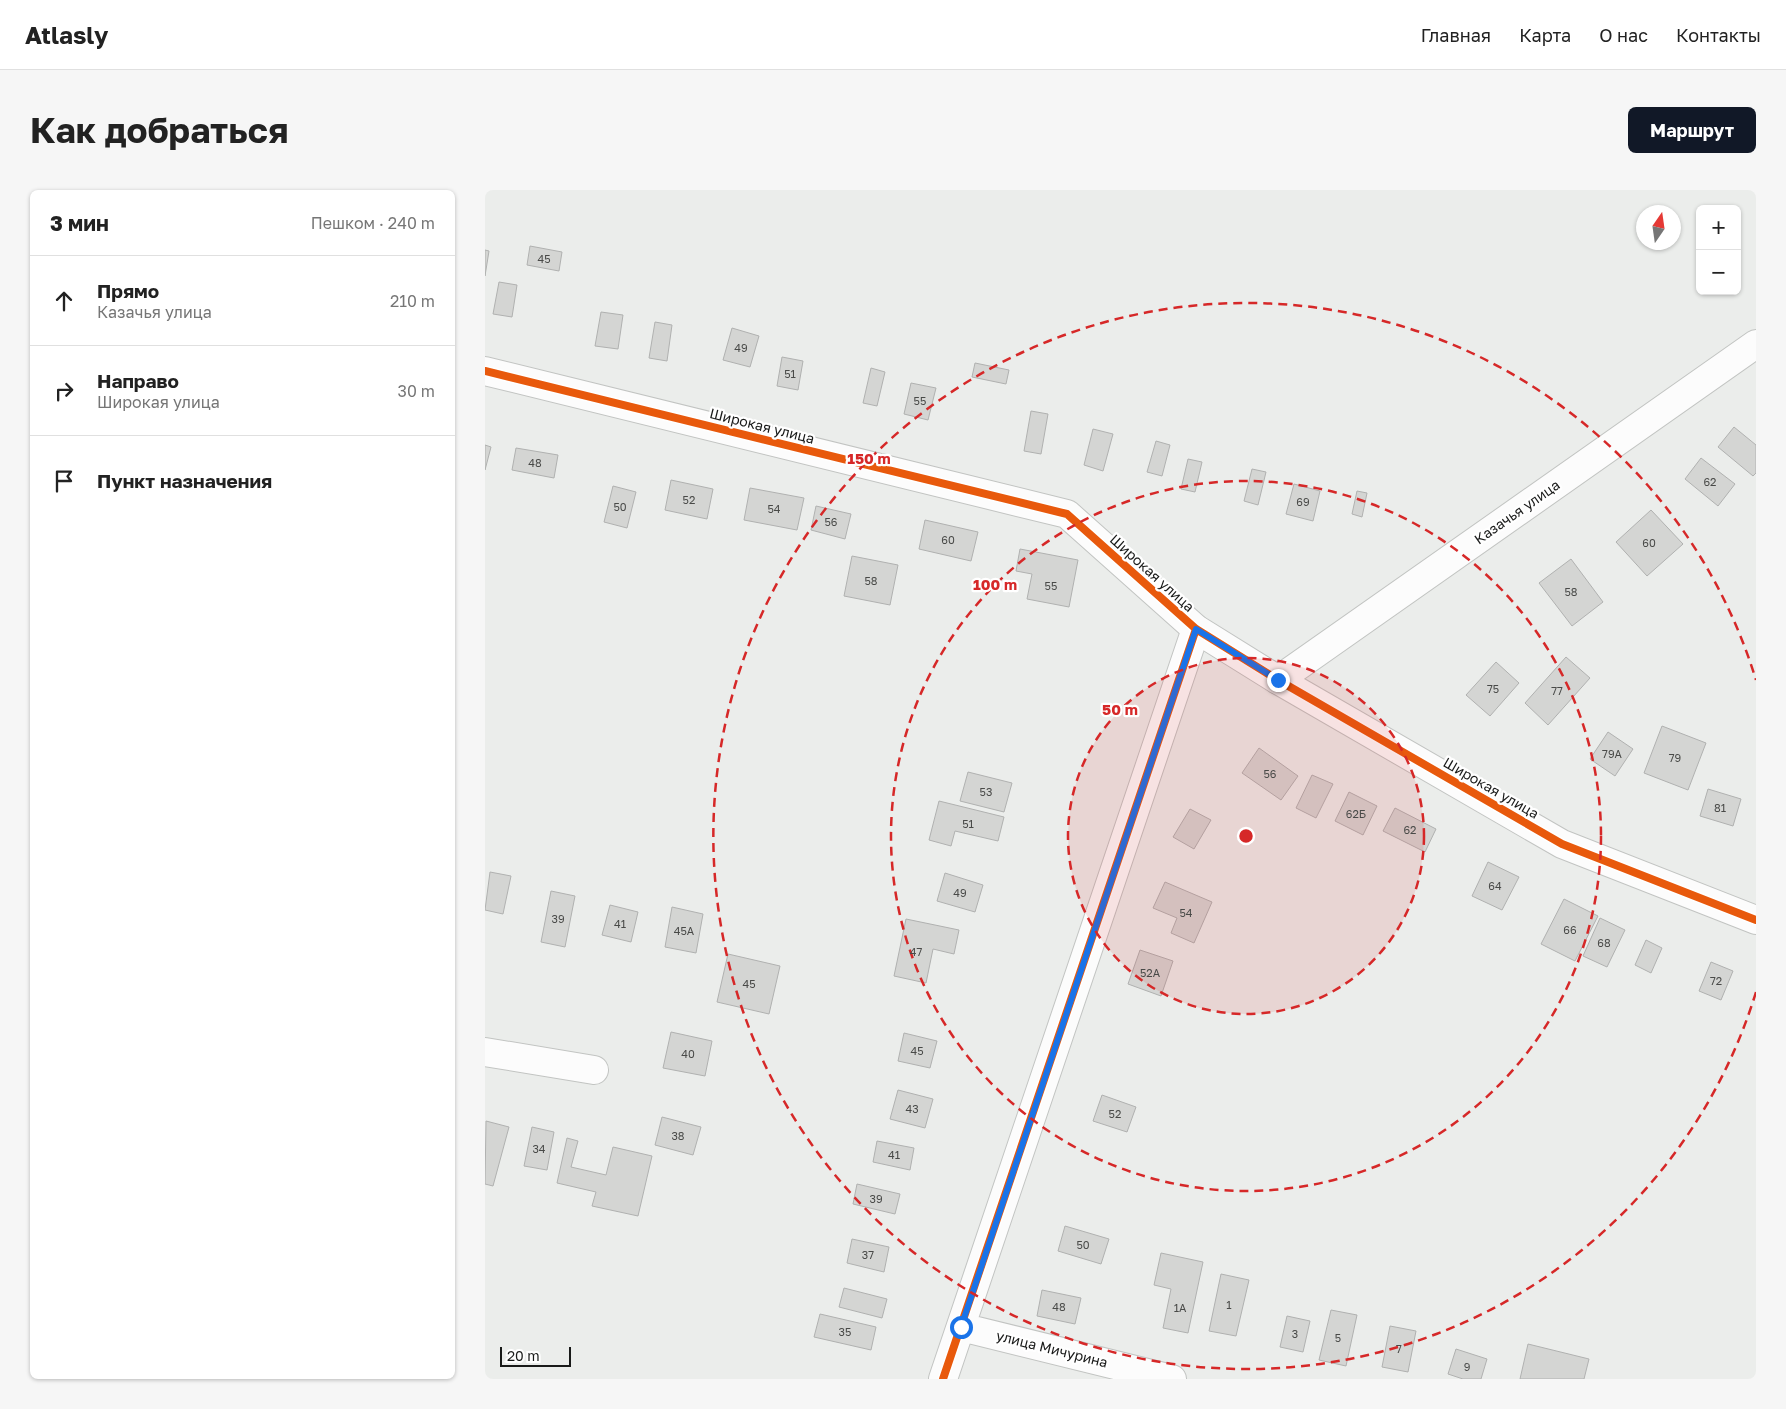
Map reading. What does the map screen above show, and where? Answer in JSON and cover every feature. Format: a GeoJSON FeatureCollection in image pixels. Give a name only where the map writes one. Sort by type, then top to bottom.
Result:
{"type":"FeatureCollection","features":[{"type":"Feature","properties":{"kind":"street","name":"Казачья улица"},"geometry":{"type":"LineString","coordinates":[[1278,680],[1756,344]]}},
{"type":"Feature","properties":{"kind":"street","name":"Широкая улица"},"geometry":{"type":"LineString","coordinates":[[485,371],[1067,514],[1196,629],[1278,680],[1562,844],[1756,920]]}},
{"type":"Feature","properties":{"kind":"street"},"geometry":{"type":"LineString","coordinates":[[943,1379],[1196,629]]}},
{"type":"Feature","properties":{"kind":"street"},"geometry":{"type":"LineString","coordinates":[[485,1052],[594,1070]]}},
{"type":"Feature","properties":{"kind":"street","name":"улица Мичурина"},"geometry":{"type":"LineString","coordinates":[[961,1327],[1172,1379]]}},
{"type":"Feature","properties":{"kind":"building"},"geometry":{"type":"Polygon","coordinates":[[[530,246],[562,252],[559,271],[527,265],[530,246]]]}},
{"type":"Feature","properties":{"kind":"building"},"geometry":{"type":"Polygon","coordinates":[[[485,250],[489,251],[485,276],[485,250]]]}},
{"type":"Feature","properties":{"kind":"building"},"geometry":{"type":"Polygon","coordinates":[[[499,282],[517,285],[512,317],[493,314],[499,282]]]}},
{"type":"Feature","properties":{"kind":"building"},"geometry":{"type":"Polygon","coordinates":[[[601,312],[623,315],[618,349],[595,346],[601,312]]]}},
{"type":"Feature","properties":{"kind":"building"},"geometry":{"type":"Polygon","coordinates":[[[655,322],[672,325],[667,361],[649,358],[655,322]]]}},
{"type":"Feature","properties":{"kind":"building"},"geometry":{"type":"Polygon","coordinates":[[[732,328],[759,336],[750,367],[723,360],[732,328]]]}},
{"type":"Feature","properties":{"kind":"building"},"geometry":{"type":"Polygon","coordinates":[[[782,357],[803,361],[798,390],[777,386],[782,357]]]}},
{"type":"Feature","properties":{"kind":"building"},"geometry":{"type":"Polygon","coordinates":[[[975,363],[1009,370],[1006,384],[972,377],[975,363]]]}},
{"type":"Feature","properties":{"kind":"building"},"geometry":{"type":"Polygon","coordinates":[[[871,368],[885,372],[877,406],[863,403],[871,368]]]}},
{"type":"Feature","properties":{"kind":"building"},"geometry":{"type":"Polygon","coordinates":[[[911,383],[936,388],[928,420],[904,414],[911,383]]]}},
{"type":"Feature","properties":{"kind":"building"},"geometry":{"type":"Polygon","coordinates":[[[1031,411],[1048,414],[1041,454],[1024,451],[1031,411]]]}},
{"type":"Feature","properties":{"kind":"building"},"geometry":{"type":"Polygon","coordinates":[[[1734,427],[1756,445],[1756,473],[1753,476],[1718,447],[1734,427]]]}},
{"type":"Feature","properties":{"kind":"building"},"geometry":{"type":"Polygon","coordinates":[[[1093,429],[1113,434],[1103,471],[1084,465],[1093,429]]]}},
{"type":"Feature","properties":{"kind":"building"},"geometry":{"type":"Polygon","coordinates":[[[1156,441],[1170,445],[1162,476],[1147,472],[1156,441]]]}},
{"type":"Feature","properties":{"kind":"building"},"geometry":{"type":"Polygon","coordinates":[[[485,445],[491,447],[485,470],[485,445]]]}},
{"type":"Feature","properties":{"kind":"building"},"geometry":{"type":"Polygon","coordinates":[[[516,448],[558,455],[554,478],[512,470],[516,448]]]}},
{"type":"Feature","properties":{"kind":"building"},"geometry":{"type":"Polygon","coordinates":[[[1701,458],[1735,484],[1718,506],[1685,479],[1701,458]]]}},
{"type":"Feature","properties":{"kind":"building"},"geometry":{"type":"Polygon","coordinates":[[[1188,459],[1202,462],[1195,492],[1181,489],[1188,459]]]}},
{"type":"Feature","properties":{"kind":"building"},"geometry":{"type":"Polygon","coordinates":[[[1252,469],[1266,472],[1258,505],[1244,501],[1252,469]]]}},
{"type":"Feature","properties":{"kind":"building"},"geometry":{"type":"Polygon","coordinates":[[[671,480],[713,489],[707,519],[665,510],[671,480]]]}},
{"type":"Feature","properties":{"kind":"building"},"geometry":{"type":"Polygon","coordinates":[[[1294,484],[1320,491],[1313,521],[1286,514],[1294,484]]]}},
{"type":"Feature","properties":{"kind":"building"},"geometry":{"type":"Polygon","coordinates":[[[613,486],[636,492],[627,528],[604,522],[613,486]]]}},
{"type":"Feature","properties":{"kind":"building"},"geometry":{"type":"Polygon","coordinates":[[[750,488],[804,498],[797,530],[744,520],[750,488]]]}},
{"type":"Feature","properties":{"kind":"building"},"geometry":{"type":"Polygon","coordinates":[[[1357,491],[1367,493],[1362,517],[1352,514],[1357,491]]]}},
{"type":"Feature","properties":{"kind":"building"},"geometry":{"type":"Polygon","coordinates":[[[816,506],[851,514],[845,539],[811,530],[816,506]]]}},
{"type":"Feature","properties":{"kind":"building"},"geometry":{"type":"Polygon","coordinates":[[[1651,510],[1683,544],[1647,576],[1616,542],[1651,510]]]}},
{"type":"Feature","properties":{"kind":"building"},"geometry":{"type":"Polygon","coordinates":[[[925,520],[978,532],[971,561],[919,549],[925,520]]]}},
{"type":"Feature","properties":{"kind":"building"},"geometry":{"type":"Polygon","coordinates":[[[1020,549],[1078,560],[1069,607],[1027,599],[1032,574],[1016,571],[1020,549]]]}},
{"type":"Feature","properties":{"kind":"building"},"geometry":{"type":"Polygon","coordinates":[[[852,556],[898,565],[890,605],[844,596],[852,556]]]}},
{"type":"Feature","properties":{"kind":"building"},"geometry":{"type":"Polygon","coordinates":[[[1571,559],[1603,602],[1572,626],[1539,583],[1571,559]]]}},
{"type":"Feature","properties":{"kind":"building"},"geometry":{"type":"Polygon","coordinates":[[[1566,657],[1590,678],[1548,725],[1525,703],[1566,657]]]}},
{"type":"Feature","properties":{"kind":"building"},"geometry":{"type":"Polygon","coordinates":[[[1496,662],[1519,683],[1490,716],[1466,695],[1496,662]]]}},
{"type":"Feature","properties":{"kind":"building"},"geometry":{"type":"Polygon","coordinates":[[[1662,726],[1706,743],[1688,790],[1644,773],[1662,726]]]}},
{"type":"Feature","properties":{"kind":"building"},"geometry":{"type":"Polygon","coordinates":[[[1608,732],[1633,749],[1615,776],[1590,759],[1608,732]]]}},
{"type":"Feature","properties":{"kind":"building"},"geometry":{"type":"Polygon","coordinates":[[[1259,748],[1298,776],[1281,800],[1242,773],[1259,748]]]}},
{"type":"Feature","properties":{"kind":"building"},"geometry":{"type":"Polygon","coordinates":[[[968,772],[1012,783],[1004,812],[960,801],[968,772]]]}},
{"type":"Feature","properties":{"kind":"building"},"geometry":{"type":"Polygon","coordinates":[[[1312,775],[1333,784],[1316,818],[1296,808],[1312,775]]]}},
{"type":"Feature","properties":{"kind":"building"},"geometry":{"type":"Polygon","coordinates":[[[1708,789],[1741,799],[1733,826],[1700,816],[1708,789]]]}},
{"type":"Feature","properties":{"kind":"building"},"geometry":{"type":"Polygon","coordinates":[[[1349,792],[1377,806],[1363,835],[1335,821],[1349,792]]]}},
{"type":"Feature","properties":{"kind":"building"},"geometry":{"type":"Polygon","coordinates":[[[939,801],[1004,817],[998,841],[955,831],[951,846],[929,840],[939,801]]]}},
{"type":"Feature","properties":{"kind":"building"},"geometry":{"type":"Polygon","coordinates":[[[1395,808],[1436,829],[1425,852],[1383,831],[1395,808]]]}},
{"type":"Feature","properties":{"kind":"building"},"geometry":{"type":"Polygon","coordinates":[[[1190,809],[1211,820],[1194,849],[1173,837],[1190,809]]]}},
{"type":"Feature","properties":{"kind":"building"},"geometry":{"type":"Polygon","coordinates":[[[1488,862],[1519,877],[1502,910],[1472,896],[1488,862]]]}},
{"type":"Feature","properties":{"kind":"building"},"geometry":{"type":"Polygon","coordinates":[[[490,872],[511,876],[503,914],[485,910],[490,872]]]}},
{"type":"Feature","properties":{"kind":"building"},"geometry":{"type":"Polygon","coordinates":[[[945,873],[983,885],[975,912],[937,901],[945,873]]]}},
{"type":"Feature","properties":{"kind":"building"},"geometry":{"type":"Polygon","coordinates":[[[1165,882],[1212,902],[1194,943],[1171,933],[1177,918],[1153,908],[1165,882]]]}},
{"type":"Feature","properties":{"kind":"building"},"geometry":{"type":"Polygon","coordinates":[[[551,891],[575,896],[565,947],[541,942],[551,891]]]}},
{"type":"Feature","properties":{"kind":"building"},"geometry":{"type":"Polygon","coordinates":[[[1564,899],[1598,916],[1575,961],[1541,944],[1564,899]]]}},
{"type":"Feature","properties":{"kind":"building"},"geometry":{"type":"Polygon","coordinates":[[[610,905],[638,912],[631,942],[602,935],[610,905]]]}},
{"type":"Feature","properties":{"kind":"building"},"geometry":{"type":"Polygon","coordinates":[[[672,907],[703,914],[696,953],[665,947],[672,907]]]}},
{"type":"Feature","properties":{"kind":"building"},"geometry":{"type":"Polygon","coordinates":[[[1600,918],[1625,930],[1607,967],[1583,956],[1600,918]]]}},
{"type":"Feature","properties":{"kind":"building"},"geometry":{"type":"Polygon","coordinates":[[[906,919],[959,930],[954,954],[933,949],[926,983],[894,976],[906,919]]]}},
{"type":"Feature","properties":{"kind":"building"},"geometry":{"type":"Polygon","coordinates":[[[1646,940],[1662,948],[1651,973],[1635,965],[1646,940]]]}},
{"type":"Feature","properties":{"kind":"building"},"geometry":{"type":"Polygon","coordinates":[[[1140,950],[1173,961],[1161,996],[1128,984],[1140,950]]]}},
{"type":"Feature","properties":{"kind":"building"},"geometry":{"type":"Polygon","coordinates":[[[728,954],[780,966],[769,1014],[717,1002],[728,954]]]}},
{"type":"Feature","properties":{"kind":"building"},"geometry":{"type":"Polygon","coordinates":[[[1711,962],[1733,971],[1721,1000],[1699,991],[1711,962]]]}},
{"type":"Feature","properties":{"kind":"building"},"geometry":{"type":"Polygon","coordinates":[[[671,1032],[712,1041],[705,1076],[663,1068],[671,1032]]]}},
{"type":"Feature","properties":{"kind":"building"},"geometry":{"type":"Polygon","coordinates":[[[904,1033],[937,1041],[930,1068],[898,1061],[904,1033]]]}},
{"type":"Feature","properties":{"kind":"building"},"geometry":{"type":"Polygon","coordinates":[[[898,1090],[933,1099],[925,1128],[890,1119],[898,1090]]]}},
{"type":"Feature","properties":{"kind":"building"},"geometry":{"type":"Polygon","coordinates":[[[1102,1095],[1136,1107],[1127,1132],[1093,1121],[1102,1095]]]}},
{"type":"Feature","properties":{"kind":"building"},"geometry":{"type":"Polygon","coordinates":[[[662,1117],[701,1127],[693,1155],[655,1145],[662,1117]]]}},
{"type":"Feature","properties":{"kind":"building"},"geometry":{"type":"Polygon","coordinates":[[[486,1121],[509,1127],[493,1186],[485,1184],[486,1121]]]}},
{"type":"Feature","properties":{"kind":"building"},"geometry":{"type":"Polygon","coordinates":[[[532,1127],[554,1132],[547,1170],[524,1166],[532,1127]]]}},
{"type":"Feature","properties":{"kind":"building"},"geometry":{"type":"Polygon","coordinates":[[[567,1138],[578,1141],[571,1167],[606,1175],[613,1147],[652,1156],[638,1216],[592,1206],[596,1192],[557,1183],[567,1138]]]}},
{"type":"Feature","properties":{"kind":"building"},"geometry":{"type":"Polygon","coordinates":[[[877,1141],[914,1148],[910,1170],[873,1162],[877,1141]]]}},
{"type":"Feature","properties":{"kind":"building"},"geometry":{"type":"Polygon","coordinates":[[[857,1184],[900,1194],[895,1214],[853,1204],[857,1184]]]}},
{"type":"Feature","properties":{"kind":"building"},"geometry":{"type":"Polygon","coordinates":[[[1065,1226],[1109,1239],[1101,1264],[1058,1251],[1065,1226]]]}},
{"type":"Feature","properties":{"kind":"building"},"geometry":{"type":"Polygon","coordinates":[[[852,1239],[889,1247],[884,1272],[847,1263],[852,1239]]]}},
{"type":"Feature","properties":{"kind":"building"},"geometry":{"type":"Polygon","coordinates":[[[1161,1253],[1203,1262],[1188,1333],[1163,1328],[1171,1289],[1154,1285],[1161,1253]]]}},
{"type":"Feature","properties":{"kind":"building"},"geometry":{"type":"Polygon","coordinates":[[[1221,1274],[1249,1280],[1236,1336],[1209,1331],[1221,1274]]]}},
{"type":"Feature","properties":{"kind":"building"},"geometry":{"type":"Polygon","coordinates":[[[844,1288],[887,1299],[882,1318],[839,1307],[844,1288]]]}},
{"type":"Feature","properties":{"kind":"building"},"geometry":{"type":"Polygon","coordinates":[[[1042,1290],[1081,1298],[1075,1324],[1037,1316],[1042,1290]]]}},
{"type":"Feature","properties":{"kind":"building"},"geometry":{"type":"Polygon","coordinates":[[[1331,1310],[1357,1315],[1346,1366],[1319,1360],[1331,1310]]]}},
{"type":"Feature","properties":{"kind":"building"},"geometry":{"type":"Polygon","coordinates":[[[820,1314],[876,1327],[871,1350],[814,1337],[820,1314]]]}},
{"type":"Feature","properties":{"kind":"building"},"geometry":{"type":"Polygon","coordinates":[[[1287,1316],[1310,1321],[1303,1352],[1280,1347],[1287,1316]]]}},
{"type":"Feature","properties":{"kind":"building"},"geometry":{"type":"Polygon","coordinates":[[[1390,1326],[1416,1331],[1408,1372],[1382,1367],[1390,1326]]]}},
{"type":"Feature","properties":{"kind":"building"},"geometry":{"type":"Polygon","coordinates":[[[1528,1344],[1589,1359],[1584,1379],[1520,1379],[1528,1344]]]}},
{"type":"Feature","properties":{"kind":"building"},"geometry":{"type":"Polygon","coordinates":[[[1456,1349],[1487,1359],[1481,1379],[1463,1379],[1448,1374],[1456,1349]]]}},
{"type":"Feature","properties":{"kind":"cycle path"},"geometry":{"type":"LineString","coordinates":[[485,371],[1067,514],[1196,629],[1278,680],[1562,844],[1756,920]]}},
{"type":"Feature","properties":{"kind":"cycle path"},"geometry":{"type":"LineString","coordinates":[[943,1379],[1196,629]]}},
{"type":"Feature","properties":{"kind":"route"},"geometry":{"type":"LineString","coordinates":[[961,1327],[1196,629],[1278,680]]}}]}
